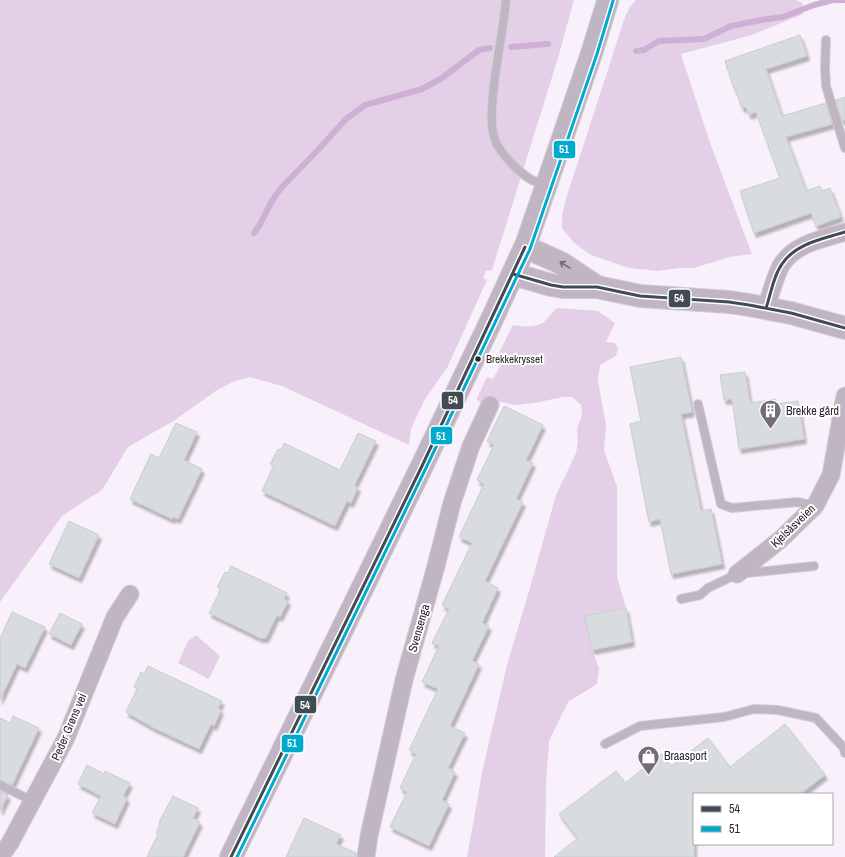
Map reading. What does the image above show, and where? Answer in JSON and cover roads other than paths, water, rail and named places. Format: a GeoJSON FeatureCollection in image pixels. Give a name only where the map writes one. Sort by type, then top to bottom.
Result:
{"type":"FeatureCollection","features":[{"type":"Feature","properties":{"kind":"main road"},"geometry":{"type":"LineString","coordinates":[[231,857],[425,459],[525,246],[561,263],[597,287]]}},
{"type":"Feature","properties":{"kind":"main road"},"geometry":{"type":"LineString","coordinates":[[513,274],[551,285],[597,287],[640,296],[729,302],[766,308],[791,313],[845,328]]}},
{"type":"Feature","properties":{"kind":"street"},"geometry":{"type":"LineString","coordinates":[[525,246],[592,52],[608,0]]}},
{"type":"Feature","properties":{"kind":"street"},"geometry":{"type":"LineString","coordinates":[[766,308],[782,265],[790,255],[809,243],[845,232]]}},
{"type":"Feature","properties":{"kind":"street","name":"Kjelsåsveien"},"geometry":{"type":"LineString","coordinates":[[737,574],[781,539],[815,506],[831,475],[845,396]]}},
{"type":"Feature","properties":{"kind":"street","name":"Svensenga"},"geometry":{"type":"LineString","coordinates":[[366,857],[369,836],[404,680],[452,503],[471,446],[490,405]]}},
{"type":"Feature","properties":{"kind":"street","name":"Peder Grøns vei"},"geometry":{"type":"LineString","coordinates":[[0,857],[10,843],[66,738],[115,616],[130,594]]}},
{"type":"Feature","properties":{"kind":"lane"},"geometry":{"type":"LineString","coordinates":[[506,0],[492,105],[492,126],[497,143],[516,167],[532,180],[546,185]]}},
{"type":"Feature","properties":{"kind":"lane"},"geometry":{"type":"LineString","coordinates":[[826,40],[826,86],[845,148]]}},
{"type":"Feature","properties":{"kind":"lane"},"geometry":{"type":"LineString","coordinates":[[698,404],[720,504],[732,508],[798,502],[815,506]]}},
{"type":"Feature","properties":{"kind":"lane"},"geometry":{"type":"LineString","coordinates":[[681,599],[700,595],[708,588],[737,574],[814,566]]}},
{"type":"Feature","properties":{"kind":"lane"},"geometry":{"type":"LineString","coordinates":[[605,744],[640,726],[724,717],[754,709],[778,710],[816,718],[844,748],[845,753]]}},
{"type":"Feature","properties":{"kind":"lane"},"geometry":{"type":"LineString","coordinates":[[0,785],[33,801]]}},
{"type":"Feature","properties":{"kind":"waterway"},"geometry":{"type":"LineString","coordinates":[[636,51],[644,50],[659,41],[704,39],[731,26],[783,17],[814,5],[833,0],[844,0]]}},
{"type":"Feature","properties":{"kind":"waterway"},"geometry":{"type":"LineString","coordinates":[[511,47],[548,44]]}},
{"type":"Feature","properties":{"kind":"waterway"},"geometry":{"type":"LineString","coordinates":[[254,233],[273,199],[282,187],[346,119],[365,105],[422,89],[442,78],[479,50],[490,48]]}},
{"type":"Feature","properties":{"kind":"place","name":"Brekkekrysset"},"geometry":{"type":"Point","coordinates":[478,359]}},
{"type":"Feature","properties":{"kind":"place","name":"Brekke gård"},"geometry":{"type":"Point","coordinates":[770,430]}},
{"type":"Feature","properties":{"kind":"place","name":"Braasport"},"geometry":{"type":"Point","coordinates":[649,776]}}]}
